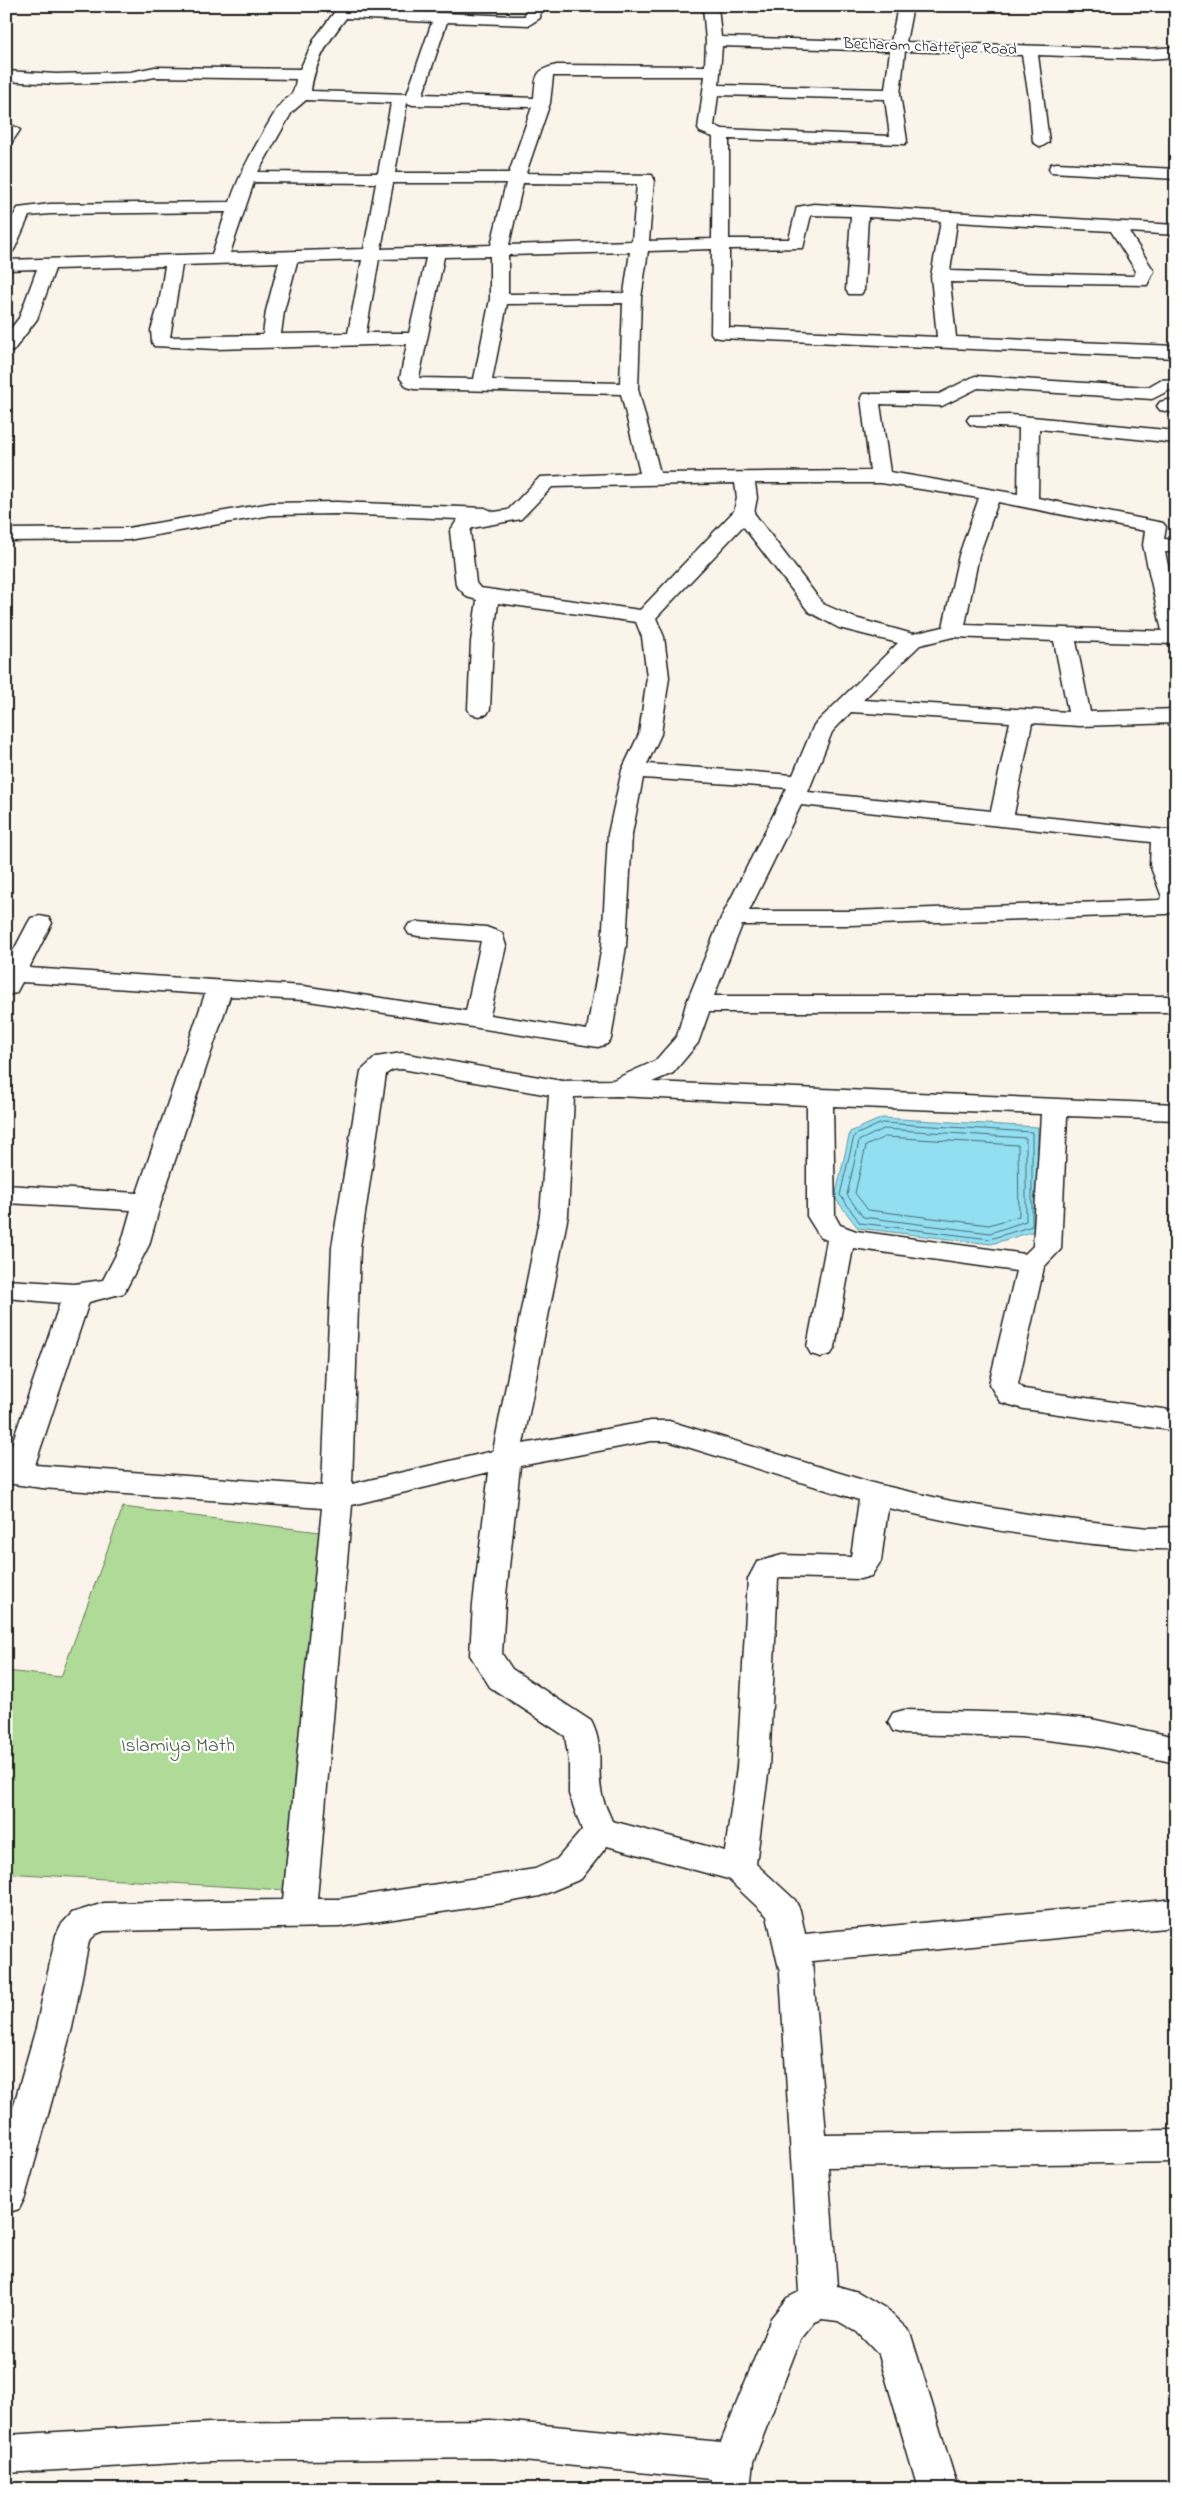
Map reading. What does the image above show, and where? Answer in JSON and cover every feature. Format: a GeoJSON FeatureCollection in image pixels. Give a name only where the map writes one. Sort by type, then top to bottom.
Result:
{"type":"FeatureCollection","features":[{"type":"Feature","properties":{"kind":"street"},"geometry":{"type":"LineString","coordinates":[[302,95],[305,74],[323,38],[345,9],[441,18],[529,20],[532,18],[534,6]]}},
{"type":"Feature","properties":{"kind":"street"},"geometry":{"type":"LineString","coordinates":[[710,6],[714,41],[713,71],[709,90],[706,129],[721,134],[899,140],[892,94],[898,46],[906,6]]}},
{"type":"Feature","properties":{"kind":"street"},"geometry":{"type":"LineString","coordinates":[[356,339],[384,177],[406,100],[441,18]]}},
{"type":"Feature","properties":{"kind":"street","name":"Becharam chatterjee Road"},"geometry":{"type":"LineString","coordinates":[[714,41],[1147,54],[1176,52]]}},
{"type":"Feature","properties":{"kind":"street"},"geometry":{"type":"LineString","coordinates":[[1029,50],[1037,97],[1041,142]]}},
{"type":"Feature","properties":{"kind":"street"},"geometry":{"type":"LineString","coordinates":[[482,385],[499,299],[500,250],[516,178],[542,103],[544,76],[548,72],[713,71]]}},
{"type":"Feature","properties":{"kind":"street"},"geometry":{"type":"LineString","coordinates":[[6,76],[56,79],[130,77],[154,72],[305,74]]}},
{"type":"Feature","properties":{"kind":"street"},"geometry":{"type":"LineString","coordinates":[[709,90],[892,94]]}},
{"type":"Feature","properties":{"kind":"street"},"geometry":{"type":"LineString","coordinates":[[220,259],[246,177],[285,109],[302,95],[406,100],[542,103]]}},
{"type":"Feature","properties":{"kind":"street"},"geometry":{"type":"LineString","coordinates":[[721,134],[720,333],[1176,352]]}},
{"type":"Feature","properties":{"kind":"street"},"geometry":{"type":"LineString","coordinates":[[1057,168],[1176,174]]}},
{"type":"Feature","properties":{"kind":"street"},"geometry":{"type":"LineString","coordinates":[[246,177],[646,179],[640,247],[632,298],[629,389],[651,478]]}},
{"type":"Feature","properties":{"kind":"street"},"geometry":{"type":"LineString","coordinates":[[6,248],[24,212],[236,207]]}},
{"type":"Feature","properties":{"kind":"street"},"geometry":{"type":"LineString","coordinates":[[6,265],[720,244],[797,244],[803,211],[814,209],[1176,230]]}},
{"type":"Feature","properties":{"kind":"street"},"geometry":{"type":"LineString","coordinates":[[855,290],[860,212]]}},
{"type":"Feature","properties":{"kind":"street"},"geometry":{"type":"LineString","coordinates":[[947,342],[940,276],[942,246],[950,218]]}},
{"type":"Feature","properties":{"kind":"street"},"geometry":{"type":"LineString","coordinates":[[940,276],[1141,281],[1144,271],[1117,227]]}},
{"type":"Feature","properties":{"kind":"street"},"geometry":{"type":"LineString","coordinates":[[436,253],[410,370],[409,378],[414,383],[629,389]]}},
{"type":"Feature","properties":{"kind":"street"},"geometry":{"type":"LineString","coordinates":[[270,340],[288,258]]}},
{"type":"Feature","properties":{"kind":"street"},"geometry":{"type":"LineString","coordinates":[[174,261],[168,304],[160,330],[161,342],[216,343],[270,340],[418,338]]}},
{"type":"Feature","properties":{"kind":"street"},"geometry":{"type":"LineString","coordinates":[[6,347],[28,319],[48,264]]}},
{"type":"Feature","properties":{"kind":"street"},"geometry":{"type":"LineString","coordinates":[[499,299],[632,298]]}},
{"type":"Feature","properties":{"kind":"street"},"geometry":{"type":"LineString","coordinates":[[881,477],[870,398],[942,400],[974,382],[1152,393],[1167,384],[1176,385]]}},
{"type":"Feature","properties":{"kind":"street"},"geometry":{"type":"LineString","coordinates":[[977,420],[1176,437]]}},
{"type":"Feature","properties":{"kind":"street"},"geometry":{"type":"LineString","coordinates":[[1028,502],[1029,424]]}},
{"type":"Feature","properties":{"kind":"street"},"geometry":{"type":"LineString","coordinates":[[645,617],[744,513],[747,498],[744,477]]}},
{"type":"Feature","properties":{"kind":"street"},"geometry":{"type":"LineString","coordinates":[[645,617],[474,593],[466,585],[460,531],[465,523],[514,515],[546,481],[651,478],[881,477],[990,495],[1156,527],[1165,545],[1166,610],[1175,639],[953,631],[913,640],[847,623],[816,608],[744,513]]}},
{"type":"Feature","properties":{"kind":"street"},"geometry":{"type":"LineString","coordinates":[[953,631],[969,554],[990,495]]}},
{"type":"Feature","properties":{"kind":"street"},"geometry":{"type":"LineString","coordinates":[[6,535],[128,534],[271,509],[337,508],[514,515]]}},
{"type":"Feature","properties":{"kind":"street"},"geometry":{"type":"LineString","coordinates":[[479,710],[482,642],[488,595]]}},
{"type":"Feature","properties":{"kind":"street"},"geometry":{"type":"LineString","coordinates":[[40,923],[8,979],[303,993],[598,1039],[614,946],[620,834],[634,770],[650,734],[658,677],[652,637],[645,617]]}},
{"type":"Feature","properties":{"kind":"street"},"geometry":{"type":"LineString","coordinates":[[1064,635],[1080,719]]}},
{"type":"Feature","properties":{"kind":"street"},"geometry":{"type":"LineString","coordinates":[[616,1088],[664,1067],[689,1038],[699,1004],[733,918],[797,790],[822,730],[845,705],[913,640]]}},
{"type":"Feature","properties":{"kind":"street"},"geometry":{"type":"LineString","coordinates":[[845,705],[1080,719],[1176,716]]}},
{"type":"Feature","properties":{"kind":"street"},"geometry":{"type":"LineString","coordinates":[[1001,819],[1022,716]]}},
{"type":"Feature","properties":{"kind":"street"},"geometry":{"type":"LineString","coordinates":[[634,770],[797,790],[1001,819],[1169,838],[1161,861],[1173,887],[1174,898],[1166,907],[850,918],[733,918]]}},
{"type":"Feature","properties":{"kind":"street"},"geometry":{"type":"LineString","coordinates":[[418,929],[486,934],[493,938],[494,946],[476,1021]]}},
{"type":"Feature","properties":{"kind":"street"},"geometry":{"type":"LineString","coordinates":[[6,1289],[77,1295],[96,1293],[114,1286],[135,1245],[147,1202],[220,988]]}},
{"type":"Feature","properties":{"kind":"street"},"geometry":{"type":"LineString","coordinates":[[699,1004],[1166,1004]]}},
{"type":"Feature","properties":{"kind":"street"},"geometry":{"type":"LineString","coordinates":[[298,1914],[337,1498],[346,1246],[374,1071],[385,1063],[402,1061],[562,1089],[616,1088],[1176,1112]]}},
{"type":"Feature","properties":{"kind":"street"},"geometry":{"type":"LineString","coordinates":[[562,1089],[554,1215],[506,1458],[489,1604],[486,1655],[501,1678],[580,1730],[585,1762],[585,1794],[600,1831]]}},
{"type":"Feature","properties":{"kind":"street"},"geometry":{"type":"LineString","coordinates":[[820,1097],[821,1216],[830,1231],[852,1238],[1031,1264]]}},
{"type":"Feature","properties":{"kind":"street"},"geometry":{"type":"LineString","coordinates":[[1054,1106],[1047,1248],[1031,1264],[1003,1384],[1010,1395],[1175,1420]]}},
{"type":"Feature","properties":{"kind":"street"},"geometry":{"type":"LineString","coordinates":[[6,1194],[147,1202]]}},
{"type":"Feature","properties":{"kind":"street"},"geometry":{"type":"LineString","coordinates":[[821,1347],[842,1235]]}},
{"type":"Feature","properties":{"kind":"street"},"geometry":{"type":"LineString","coordinates":[[77,1295],[12,1473],[337,1498],[506,1458],[651,1431],[669,1431],[874,1494],[951,1512],[1040,1527],[1148,1538],[1176,1538]]}},
{"type":"Feature","properties":{"kind":"street"},"geometry":{"type":"LineString","coordinates":[[739,1868],[753,1767],[763,1579],[768,1570],[782,1566],[860,1568],[866,1561],[874,1494]]}},
{"type":"Feature","properties":{"kind":"street"},"geometry":{"type":"LineString","coordinates":[[904,1722],[1021,1725],[1091,1732],[1176,1750]]}},
{"type":"Feature","properties":{"kind":"street"},"geometry":{"type":"LineString","coordinates":[[600,1831],[739,1868],[783,1910],[797,1973],[819,2301]]}},
{"type":"Feature","properties":{"kind":"street"},"geometry":{"type":"LineString","coordinates":[[6,2197],[54,2028],[73,1935],[84,1923],[104,1916],[339,1913],[503,1890],[540,1882],[569,1870],[600,1831]]}},
{"type":"Feature","properties":{"kind":"street"},"geometry":{"type":"LineString","coordinates":[[792,1949],[1176,1913]]}},
{"type":"Feature","properties":{"kind":"street"},"geometry":{"type":"LineString","coordinates":[[808,2151],[1176,2146]]}},
{"type":"Feature","properties":{"kind":"street"},"geometry":{"type":"LineString","coordinates":[[6,2454],[210,2442],[491,2439],[731,2475],[785,2330],[801,2310],[819,2301],[844,2304],[870,2320],[896,2345],[938,2489]]}},
{"type":"Feature","properties":{"kind":"green space","name":"Islamiya Math"},"geometry":{"type":"Polygon","coordinates":[[[123,1507],[335,1534],[301,1891],[6,1873],[6,1671],[61,1677],[123,1507]]]}},
{"type":"Feature","properties":{"kind":"water"},"geometry":{"type":"Polygon","coordinates":[[[882,1118],[1038,1127],[1038,1230],[991,1244],[858,1228],[835,1198],[850,1132],[882,1118]]]}}]}
